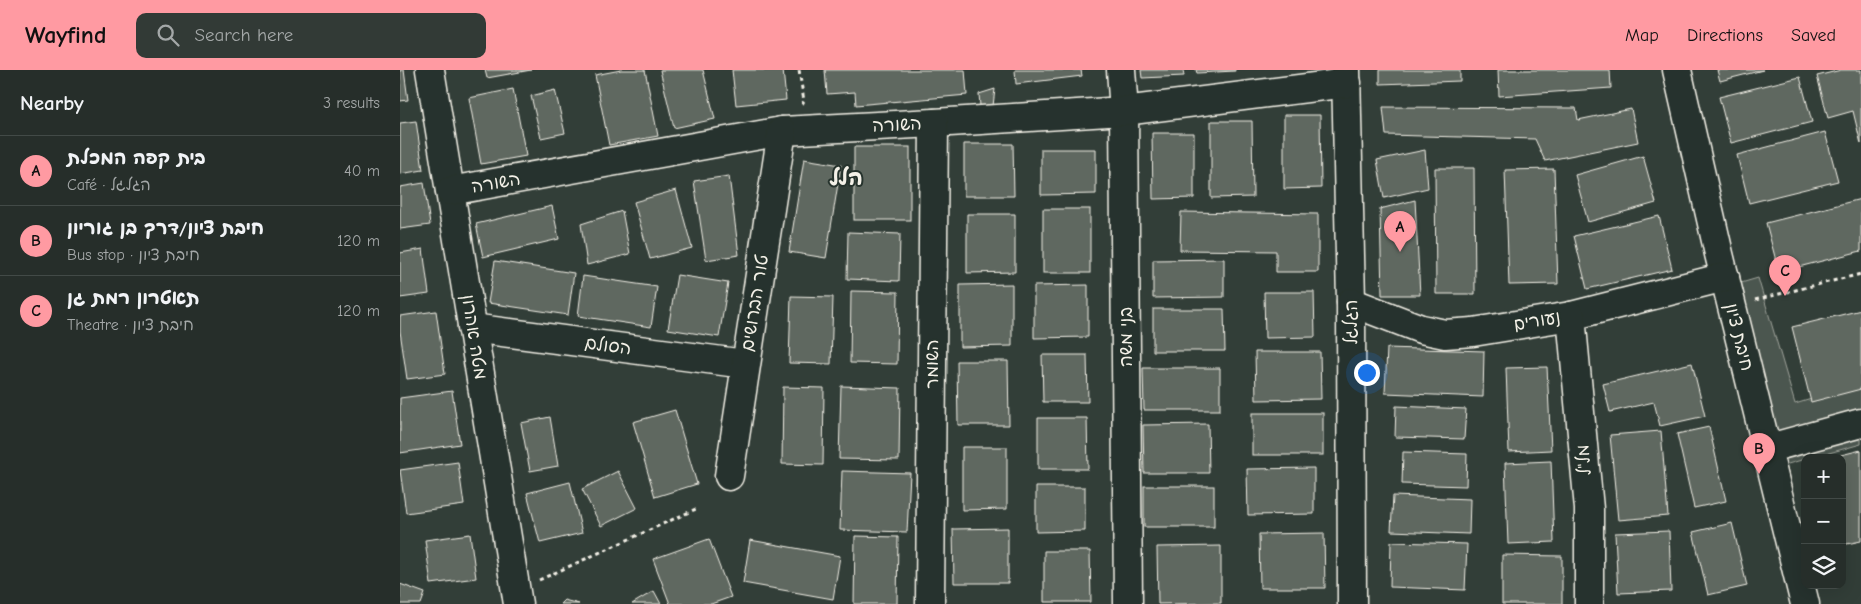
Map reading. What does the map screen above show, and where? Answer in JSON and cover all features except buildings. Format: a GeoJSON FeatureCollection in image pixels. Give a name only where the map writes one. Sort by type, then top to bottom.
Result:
{"type":"FeatureCollection","features":[{"type":"Feature","properties":{"kind":"street","name":"מטה אהרון"},"geometry":{"type":"LineString","coordinates":[[430,70],[518,597]]}},
{"type":"Feature","properties":{"kind":"street","name":"בני משה"},"geometry":{"type":"LineString","coordinates":[[1121,70],[1124,111],[1128,604]]}},
{"type":"Feature","properties":{"kind":"street","name":"חיבת ציון"},"geometry":{"type":"LineString","coordinates":[[1677,70],[1766,449],[1805,604]]}},
{"type":"Feature","properties":{"kind":"street","name":"השורה"},"geometry":{"type":"LineString","coordinates":[[450,192],[782,131],[1124,111],[1346,77]]}},
{"type":"Feature","properties":{"kind":"street","name":"הגלגל"},"geometry":{"type":"LineString","coordinates":[[1346,77],[1351,302],[1352,604]]}},
{"type":"Feature","properties":{"kind":"street","name":"השומר"},"geometry":{"type":"LineString","coordinates":[[930,604],[934,123]]}},
{"type":"Feature","properties":{"kind":"street","name":"טור הברושים"},"geometry":{"type":"LineString","coordinates":[[729,476],[782,131]]}},
{"type":"Feature","properties":{"kind":"street","name":"נעורים"},"geometry":{"type":"LineString","coordinates":[[1351,302],[1420,329],[1445,334],[1473,332],[1571,316],[1725,276]]}},
{"type":"Feature","properties":{"kind":"street","name":"מל\"ל"},"geometry":{"type":"LineString","coordinates":[[1571,316],[1589,509],[1589,604]]}},
{"type":"Feature","properties":{"kind":"street","name":"הסולם"},"geometry":{"type":"LineString","coordinates":[[472,328],[745,364]]}},
{"type":"Feature","properties":{"kind":"street"},"geometry":{"type":"LineString","coordinates":[[1766,449],[1861,423]]}},
{"type":"Feature","properties":{"kind":"path"},"geometry":{"type":"LineString","coordinates":[[782,131],[804,101],[798,70]]}},
{"type":"Feature","properties":{"kind":"path"},"geometry":{"type":"LineString","coordinates":[[1732,306],[1861,274]]}},
{"type":"Feature","properties":{"kind":"path"},"geometry":{"type":"LineString","coordinates":[[518,597],[698,508]]}},
{"type":"Feature","properties":{"kind":"shaded area"},"geometry":{"type":"Polygon","coordinates":[[[1758,278],[1795,404],[1861,384],[1861,444],[1825,454],[1801,454],[1801,460],[1781,466],[1731,286],[1758,278]]]}},
{"type":"Feature","properties":{"kind":"place","name":"בית קפה המכלת"},"geometry":{"type":"Point","coordinates":[1400,252]}},
{"type":"Feature","properties":{"kind":"place","name":"תאטרון רמת גן"},"geometry":{"type":"Point","coordinates":[1785,296]}},
{"type":"Feature","properties":{"kind":"place","name":"חיבת ציון/דרך בן גוריון"},"geometry":{"type":"Point","coordinates":[1759,474]}},
{"type":"Feature","properties":{"kind":"district","name":"הלל"},"geometry":{"type":"Point","coordinates":[846,178]}}]}
